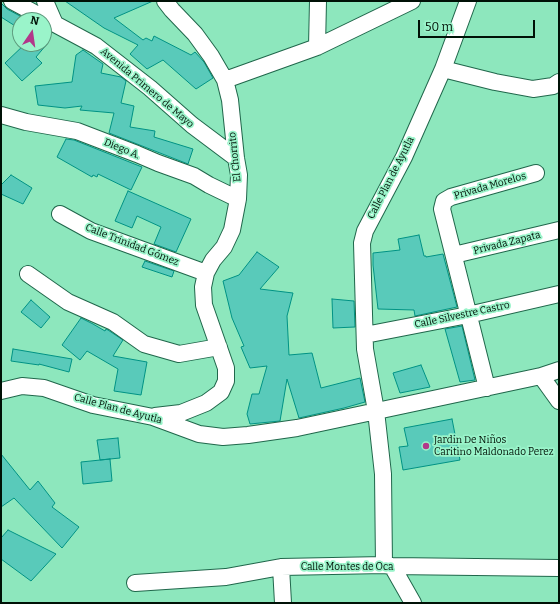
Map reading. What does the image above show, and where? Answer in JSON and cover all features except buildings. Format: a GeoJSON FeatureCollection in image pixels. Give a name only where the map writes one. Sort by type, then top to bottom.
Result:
{"type":"FeatureCollection","features":[{"type":"Feature","properties":{"kind":"street","name":"Avenida Primero de Mayo"},"geometry":{"type":"LineString","coordinates":[[12,1],[96,46],[150,88],[192,125],[236,158]]}},
{"type":"Feature","properties":{"kind":"street"},"geometry":{"type":"LineString","coordinates":[[45,1],[55,24]]}},
{"type":"Feature","properties":{"kind":"street","name":"El Chorrito"},"geometry":{"type":"LineString","coordinates":[[153,416],[181,413],[206,403],[221,392],[226,381],[226,368],[204,305],[203,287],[206,273],[213,260],[224,247],[232,230],[238,199],[239,175],[230,100],[225,80],[211,56],[195,34],[172,10],[166,1]]}},
{"type":"Feature","properties":{"kind":"street"},"geometry":{"type":"LineString","coordinates":[[317,47],[318,1]]}},
{"type":"Feature","properties":{"kind":"street"},"geometry":{"type":"LineString","coordinates":[[225,80],[317,47],[412,1]]}},
{"type":"Feature","properties":{"kind":"street","name":"Calle Plan de Ayutla"},"geometry":{"type":"LineString","coordinates":[[413,603],[388,566],[383,474],[376,411],[365,349],[362,243],[365,231],[404,157],[443,69],[468,1]]}},
{"type":"Feature","properties":{"kind":"street"},"geometry":{"type":"LineString","coordinates":[[443,69],[495,82],[533,89],[553,86],[559,82]]}},
{"type":"Feature","properties":{"kind":"street","name":"Diego A."},"geometry":{"type":"LineString","coordinates":[[1,115],[26,122],[77,131],[137,154],[158,164],[194,176],[238,199]]}},
{"type":"Feature","properties":{"kind":"street","name":"Privada Morelos"},"geometry":{"type":"LineString","coordinates":[[454,255],[442,209],[444,201],[451,197],[536,173]]}},
{"type":"Feature","properties":{"kind":"street","name":"Calle Trinidad Gómez"},"geometry":{"type":"LineString","coordinates":[[60,214],[91,231],[206,273]]}},
{"type":"Feature","properties":{"kind":"street","name":"Privada Zapata"},"geometry":{"type":"LineString","coordinates":[[454,255],[559,230]]}},
{"type":"Feature","properties":{"kind":"street"},"geometry":{"type":"LineString","coordinates":[[454,255],[487,388]]}},
{"type":"Feature","properties":{"kind":"street"},"geometry":{"type":"LineString","coordinates":[[28,274],[68,302],[113,322],[144,344],[179,354],[219,348]]}},
{"type":"Feature","properties":{"kind":"street","name":"Calle Silvestre Castro"},"geometry":{"type":"LineString","coordinates":[[365,335],[468,315],[559,294]]}},
{"type":"Feature","properties":{"kind":"street","name":"Calle Plan de Ayutla"},"geometry":{"type":"LineString","coordinates":[[1,391],[22,386],[44,388],[92,405],[153,416],[199,434],[223,437],[297,428],[487,388],[541,376],[559,370]]}},
{"type":"Feature","properties":{"kind":"street"},"geometry":{"type":"LineString","coordinates":[[541,376],[559,401]]}},
{"type":"Feature","properties":{"kind":"street","name":"Calle Montes de Oca"},"geometry":{"type":"LineString","coordinates":[[135,583],[226,577],[281,567],[388,566],[559,568]]}},
{"type":"Feature","properties":{"kind":"street"},"geometry":{"type":"LineString","coordinates":[[281,567],[283,603]]}},
{"type":"Feature","properties":{"kind":"place","name":"Jardin De Niños Caritino Maldonado Perez"},"geometry":{"type":"Point","coordinates":[426,446]}}]}
